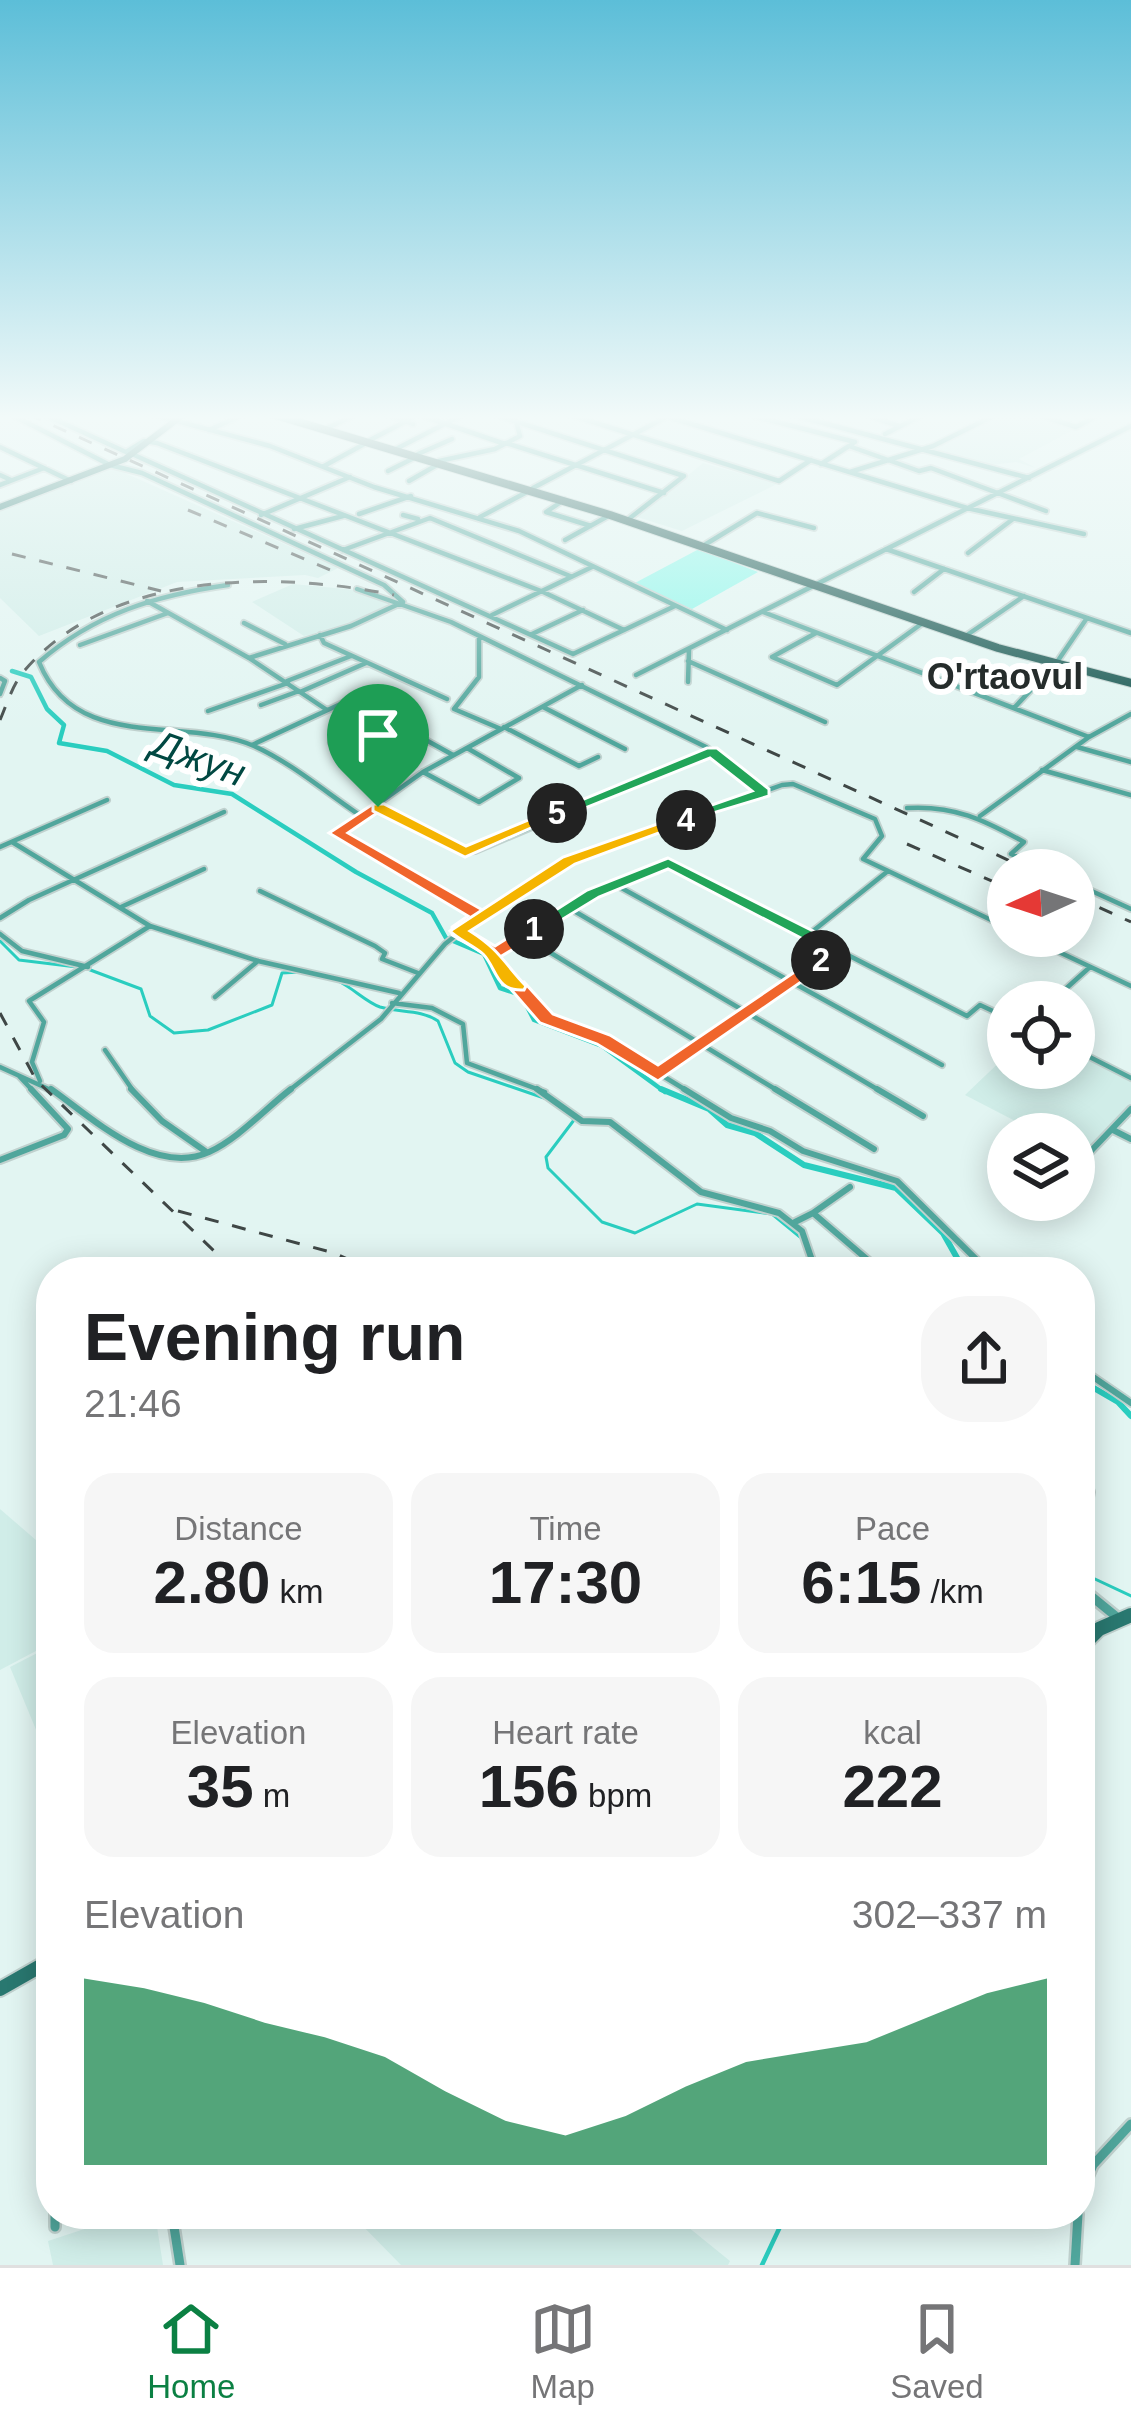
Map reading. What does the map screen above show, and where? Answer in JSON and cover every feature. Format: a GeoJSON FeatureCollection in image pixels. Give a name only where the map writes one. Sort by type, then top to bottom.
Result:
{"type":"FeatureCollection","features":[{"type":"Feature","properties":{"kind":"main road"},"geometry":{"type":"LineString","coordinates":[[627,520],[1056,663]]}},
{"type":"Feature","properties":{"kind":"main road"},"geometry":{"type":"LineString","coordinates":[[636,520],[924,622],[1131,682]]}},
{"type":"Feature","properties":{"kind":"main road"},"geometry":{"type":"LineString","coordinates":[[1095,1637],[1124,1616]]}},
{"type":"Feature","properties":{"kind":"main road"},"geometry":{"type":"LineString","coordinates":[[0,1989],[36,1969]]}},
{"type":"Feature","properties":{"kind":"street"},"geometry":{"type":"LineString","coordinates":[[243,520],[384,585],[403,602]]}},
{"type":"Feature","properties":{"kind":"street"},"geometry":{"type":"LineString","coordinates":[[273,520],[573,654],[675,606]]}},
{"type":"Feature","properties":{"kind":"street"},"geometry":{"type":"LineString","coordinates":[[295,530],[329,520]]}},
{"type":"Feature","properties":{"kind":"street"},"geometry":{"type":"LineString","coordinates":[[355,520],[541,590],[624,629]]}},
{"type":"Feature","properties":{"kind":"street"},"geometry":{"type":"LineString","coordinates":[[343,550],[420,520]]}},
{"type":"Feature","properties":{"kind":"street"},"geometry":{"type":"LineString","coordinates":[[437,520],[570,576]]}},
{"type":"Feature","properties":{"kind":"street"},"geometry":{"type":"LineString","coordinates":[[485,520],[727,630]]}},
{"type":"Feature","properties":{"kind":"street"},"geometry":{"type":"LineString","coordinates":[[571,520],[591,526]]}},
{"type":"Feature","properties":{"kind":"street"},"geometry":{"type":"LineString","coordinates":[[565,540],[601,520]]}},
{"type":"Feature","properties":{"kind":"street"},"geometry":{"type":"LineString","coordinates":[[706,544],[746,520]]}},
{"type":"Feature","properties":{"kind":"street"},"geometry":{"type":"LineString","coordinates":[[782,520],[814,528]]}},
{"type":"Feature","properties":{"kind":"street"},"geometry":{"type":"LineString","coordinates":[[636,675],[944,520]]}},
{"type":"Feature","properties":{"kind":"street"},"geometry":{"type":"LineString","coordinates":[[968,553],[1012,520]]}},
{"type":"Feature","properties":{"kind":"street"},"geometry":{"type":"LineString","coordinates":[[1016,520],[1084,534]]}},
{"type":"Feature","properties":{"kind":"street"},"geometry":{"type":"LineString","coordinates":[[886,549],[1131,633]]}},
{"type":"Feature","properties":{"kind":"street"},"geometry":{"type":"LineString","coordinates":[[490,616],[592,567]]}},
{"type":"Feature","properties":{"kind":"street"},"geometry":{"type":"LineString","coordinates":[[914,592],[944,569]]}},
{"type":"Feature","properties":{"kind":"street"},"geometry":{"type":"LineString","coordinates":[[228,585],[147,601],[64,638],[39,662],[51,692],[98,720],[252,746],[364,818]]}},
{"type":"Feature","properties":{"kind":"street"},"geometry":{"type":"LineString","coordinates":[[357,589],[403,602],[582,685],[712,752],[764,793]]}},
{"type":"Feature","properties":{"kind":"street"},"geometry":{"type":"LineString","coordinates":[[967,635],[1024,596]]}},
{"type":"Feature","properties":{"kind":"street"},"geometry":{"type":"LineString","coordinates":[[147,601],[249,658],[326,710]]}},
{"type":"Feature","properties":{"kind":"street"},"geometry":{"type":"LineString","coordinates":[[249,658],[403,602]]}},
{"type":"Feature","properties":{"kind":"street"},"geometry":{"type":"LineString","coordinates":[[531,635],[583,610]]}},
{"type":"Feature","properties":{"kind":"street"},"geometry":{"type":"LineString","coordinates":[[763,612],[1089,737]]}},
{"type":"Feature","properties":{"kind":"street"},"geometry":{"type":"LineString","coordinates":[[80,645],[168,613]]}},
{"type":"Feature","properties":{"kind":"street"},"geometry":{"type":"LineString","coordinates":[[1014,709],[1088,618]]}},
{"type":"Feature","properties":{"kind":"street"},"geometry":{"type":"LineString","coordinates":[[816,633],[772,657],[837,685],[881,658],[924,622]]}},
{"type":"Feature","properties":{"kind":"street"},"geometry":{"type":"LineString","coordinates":[[244,623],[285,644]]}},
{"type":"Feature","properties":{"kind":"street"},"geometry":{"type":"LineString","coordinates":[[320,635],[324,643],[447,699]]}},
{"type":"Feature","properties":{"kind":"street"},"geometry":{"type":"LineString","coordinates":[[479,635],[484,668],[454,709],[579,766],[598,758]]}},
{"type":"Feature","properties":{"kind":"street"},"geometry":{"type":"LineString","coordinates":[[688,682],[689,650]]}},
{"type":"Feature","properties":{"kind":"street"},"geometry":{"type":"LineString","coordinates":[[208,711],[351,656]]}},
{"type":"Feature","properties":{"kind":"street"},"geometry":{"type":"LineString","coordinates":[[688,661],[825,722]]}},
{"type":"Feature","properties":{"kind":"street"},"geometry":{"type":"LineString","coordinates":[[261,705],[366,663]]}},
{"type":"Feature","properties":{"kind":"street"},"geometry":{"type":"LineString","coordinates":[[0,678],[5,681],[0,694]]}},
{"type":"Feature","properties":{"kind":"street"},"geometry":{"type":"LineString","coordinates":[[480,916],[337,833],[423,772],[582,685]]}},
{"type":"Feature","properties":{"kind":"street"},"geometry":{"type":"LineString","coordinates":[[252,746],[371,690]]}},
{"type":"Feature","properties":{"kind":"street"},"geometry":{"type":"LineString","coordinates":[[352,699],[453,755]]}},
{"type":"Feature","properties":{"kind":"street"},"geometry":{"type":"LineString","coordinates":[[542,706],[625,749]]}},
{"type":"Feature","properties":{"kind":"street"},"geometry":{"type":"LineString","coordinates":[[331,743],[387,718]]}},
{"type":"Feature","properties":{"kind":"street"},"geometry":{"type":"LineString","coordinates":[[978,817],[1089,737],[1131,718]]}},
{"type":"Feature","properties":{"kind":"street"},"geometry":{"type":"LineString","coordinates":[[1076,747],[1131,762]]}},
{"type":"Feature","properties":{"kind":"street"},"geometry":{"type":"LineString","coordinates":[[423,772],[479,802],[519,778],[467,748]]}},
{"type":"Feature","properties":{"kind":"street"},"geometry":{"type":"LineString","coordinates":[[378,807],[465,852],[475,851],[712,752]]}},
{"type":"Feature","properties":{"kind":"street"},"geometry":{"type":"LineString","coordinates":[[1042,770],[1131,795]]}},
{"type":"Feature","properties":{"kind":"street"},"geometry":{"type":"LineString","coordinates":[[0,1067],[40,1081],[117,1139],[155,1154],[188,1157],[208,1153],[381,1019],[445,944],[480,916],[569,861],[793,784],[875,819],[882,836],[863,860],[987,918]]}},
{"type":"Feature","properties":{"kind":"street"},"geometry":{"type":"LineString","coordinates":[[0,847],[107,800]]}},
{"type":"Feature","properties":{"kind":"street"},"geometry":{"type":"LineString","coordinates":[[908,808],[941,803],[978,817],[1024,842],[1016,849]]}},
{"type":"Feature","properties":{"kind":"street"},"geometry":{"type":"LineString","coordinates":[[0,918],[224,812]]}},
{"type":"Feature","properties":{"kind":"street"},"geometry":{"type":"LineString","coordinates":[[12,842],[150,926],[258,961],[399,993]]}},
{"type":"Feature","properties":{"kind":"street"},"geometry":{"type":"LineString","coordinates":[[495,954],[568,908],[668,863],[967,1016],[980,1005],[987,1008]]}},
{"type":"Feature","properties":{"kind":"street"},"geometry":{"type":"LineString","coordinates":[[120,908],[203,868]]}},
{"type":"Feature","properties":{"kind":"street"},"geometry":{"type":"LineString","coordinates":[[808,935],[888,871]]}},
{"type":"Feature","properties":{"kind":"street"},"geometry":{"type":"LineString","coordinates":[[616,885],[942,1065]]}},
{"type":"Feature","properties":{"kind":"street"},"geometry":{"type":"LineString","coordinates":[[260,891],[375,946],[385,952],[382,959],[418,973]]}},
{"type":"Feature","properties":{"kind":"street"},"geometry":{"type":"LineString","coordinates":[[1095,893],[1131,909]]}},
{"type":"Feature","properties":{"kind":"street"},"geometry":{"type":"LineString","coordinates":[[568,908],[923,1116]]}},
{"type":"Feature","properties":{"kind":"street"},"geometry":{"type":"LineString","coordinates":[[40,1081],[32,1062],[44,1022],[29,1001],[150,926]]}},
{"type":"Feature","properties":{"kind":"street"},"geometry":{"type":"LineString","coordinates":[[458,931],[495,954],[500,973],[524,989],[547,1018],[604,1040],[731,1118],[770,1131],[803,1151],[898,1181],[974,1257]]}},
{"type":"Feature","properties":{"kind":"street"},"geometry":{"type":"LineString","coordinates":[[0,934],[22,951],[88,967]]}},
{"type":"Feature","properties":{"kind":"street"},"geometry":{"type":"LineString","coordinates":[[523,936],[874,1149]]}},
{"type":"Feature","properties":{"kind":"street"},"geometry":{"type":"LineString","coordinates":[[658,1074],[836,950]]}},
{"type":"Feature","properties":{"kind":"street"},"geometry":{"type":"LineString","coordinates":[[1069,957],[1131,986]]}},
{"type":"Feature","properties":{"kind":"street"},"geometry":{"type":"LineString","coordinates":[[215,997],[258,961]]}},
{"type":"Feature","properties":{"kind":"street"},"geometry":{"type":"LineString","coordinates":[[1074,981],[1090,967]]}},
{"type":"Feature","properties":{"kind":"street"},"geometry":{"type":"LineString","coordinates":[[392,1003],[433,1008],[463,1024],[467,1063],[545,1092],[582,1121],[610,1121],[701,1192],[779,1213],[794,1223],[813,1257]]}},
{"type":"Feature","properties":{"kind":"street"},"geometry":{"type":"LineString","coordinates":[[105,1050],[132,1089],[181,1138],[208,1153]]}},
{"type":"Feature","properties":{"kind":"street"},"geometry":{"type":"LineString","coordinates":[[1095,1060],[1131,1078]]}},
{"type":"Feature","properties":{"kind":"street"},"geometry":{"type":"LineString","coordinates":[[0,1160],[64,1136],[68,1129],[16,1074]]}},
{"type":"Feature","properties":{"kind":"street"},"geometry":{"type":"LineString","coordinates":[[1095,1148],[1131,1109]]}},
{"type":"Feature","properties":{"kind":"street"},"geometry":{"type":"LineString","coordinates":[[1112,1130],[1131,1139]]}},
{"type":"Feature","properties":{"kind":"street"},"geometry":{"type":"LineString","coordinates":[[794,1223],[850,1187]]}},
{"type":"Feature","properties":{"kind":"street"},"geometry":{"type":"LineString","coordinates":[[813,1214],[864,1257]]}},
{"type":"Feature","properties":{"kind":"street"},"geometry":{"type":"LineString","coordinates":[[1095,1378],[1131,1403]]}},
{"type":"Feature","properties":{"kind":"street"},"geometry":{"type":"LineString","coordinates":[[1095,1597],[1124,1616]]}},
{"type":"Feature","properties":{"kind":"street"},"geometry":{"type":"LineString","coordinates":[[1095,2163],[1131,2124]]}},
{"type":"Feature","properties":{"kind":"street"},"geometry":{"type":"LineString","coordinates":[[174,2229],[180,2265]]}},
{"type":"Feature","properties":{"kind":"street"},"geometry":{"type":"LineString","coordinates":[[1076,2265],[1077,2229]]}},
{"type":"Feature","properties":{"kind":"shaded area"},"geometry":{"type":"Polygon","coordinates":[[[0,520],[230,520],[338,568],[318,578],[177,582],[39,636],[0,598],[0,520]]]}},
{"type":"Feature","properties":{"kind":"shaded area"},"geometry":{"type":"Polygon","coordinates":[[[646,520],[705,520],[682,531],[646,520]]]}},
{"type":"Feature","properties":{"kind":"shaded area"},"geometry":{"type":"Polygon","coordinates":[[[699,549],[758,572],[692,609],[633,584],[699,549]]]}},
{"type":"Feature","properties":{"kind":"shaded area"},"geometry":{"type":"Polygon","coordinates":[[[293,584],[356,590],[397,605],[346,626],[304,636],[252,602],[293,584]]]}},
{"type":"Feature","properties":{"kind":"shaded area"},"geometry":{"type":"Polygon","coordinates":[[[1095,1063],[1131,1081],[1131,1104],[1095,1144],[1095,1113],[1000,1113],[965,1095],[987,1074],[987,1089],[1095,1089],[1095,1063]]]}},
{"type":"Feature","properties":{"kind":"shaded area"},"geometry":{"type":"Polygon","coordinates":[[[0,1509],[36,1540],[36,1651],[0,1670],[0,1509]]]}},
{"type":"Feature","properties":{"kind":"shaded area"},"geometry":{"type":"Polygon","coordinates":[[[36,1654],[36,1730],[10,1667],[36,1654]]]}},
{"type":"Feature","properties":{"kind":"shaded area"},"geometry":{"type":"Polygon","coordinates":[[[84,2229],[157,2229],[163,2265],[53,2265],[48,2241],[84,2229]]]}},
{"type":"Feature","properties":{"kind":"shaded area"},"geometry":{"type":"Polygon","coordinates":[[[366,2229],[691,2229],[730,2261],[728,2265],[401,2265],[366,2229]]]}},
{"type":"Feature","properties":{"kind":"waterway","name":"Джун"},"geometry":{"type":"LineString","coordinates":[[12,671],[31,677],[47,709],[64,725],[59,743],[107,751],[174,785],[232,794],[356,872],[432,913],[446,938],[484,954],[500,988],[521,995],[534,1020],[602,1046],[665,1092]]}},
{"type":"Feature","properties":{"kind":"waterway"},"geometry":{"type":"LineString","coordinates":[[0,941],[19,960],[85,968],[141,989],[150,1016],[174,1033],[208,1030],[272,1005],[282,973],[300,972]]}},
{"type":"Feature","properties":{"kind":"waterway"},"geometry":{"type":"LineString","coordinates":[[338,981],[380,1007],[438,1021],[455,1063],[468,1072],[547,1099]]}},
{"type":"Feature","properties":{"kind":"waterway","name":"Джун"},"geometry":{"type":"LineString","coordinates":[[661,1089],[709,1109],[727,1125],[755,1133],[804,1165],[896,1188],[943,1233],[957,1257]]}},
{"type":"Feature","properties":{"kind":"waterway"},"geometry":{"type":"LineString","coordinates":[[570,1115],[574,1120],[546,1157],[548,1168],[602,1222],[635,1233],[697,1204],[772,1214],[800,1237]]}},
{"type":"Feature","properties":{"kind":"waterway","name":"Джун"},"geometry":{"type":"LineString","coordinates":[[1095,1389],[1131,1416]]}},
{"type":"Feature","properties":{"kind":"waterway"},"geometry":{"type":"LineString","coordinates":[[1095,1579],[1131,1596]]}},
{"type":"Feature","properties":{"kind":"waterway"},"geometry":{"type":"LineString","coordinates":[[762,2265],[779,2229]]}},
{"type":"Feature","properties":{"kind":"railway"},"geometry":{"type":"LineString","coordinates":[[211,520],[340,574]]}},
{"type":"Feature","properties":{"kind":"railway"},"geometry":{"type":"LineString","coordinates":[[260,520],[987,850]]}},
{"type":"Feature","properties":{"kind":"railway"},"geometry":{"type":"LineString","coordinates":[[12,554],[161,591]]}},
{"type":"Feature","properties":{"kind":"railway"},"geometry":{"type":"LineString","coordinates":[[0,720],[21,675],[61,637],[102,613],[148,596],[248,582],[348,587],[394,595]]}},
{"type":"Feature","properties":{"kind":"railway"},"geometry":{"type":"LineString","coordinates":[[907,844],[987,879]]}},
{"type":"Feature","properties":{"kind":"railway"},"geometry":{"type":"LineString","coordinates":[[1095,906],[1131,922]]}},
{"type":"Feature","properties":{"kind":"railway"},"geometry":{"type":"LineString","coordinates":[[0,1013],[36,1080],[220,1257]]}},
{"type":"Feature","properties":{"kind":"railway"},"geometry":{"type":"LineString","coordinates":[[178,1211],[343,1257]]}},
{"type":"Feature","properties":{"kind":"district","name":"O'rtaovul"},"geometry":{"type":"Point","coordinates":[1005,676]}},
{"type":"Feature","properties":{"kind":"route"},"geometry":{"type":"LineString","coordinates":[[378,807],[337,833],[480,916],[458,931],[495,954],[593,893],[668,863],[836,950],[658,1074],[604,1040],[547,1018],[524,989],[500,973],[495,954],[458,931],[569,861],[764,793],[712,752],[465,852],[378,807]]}}]}
